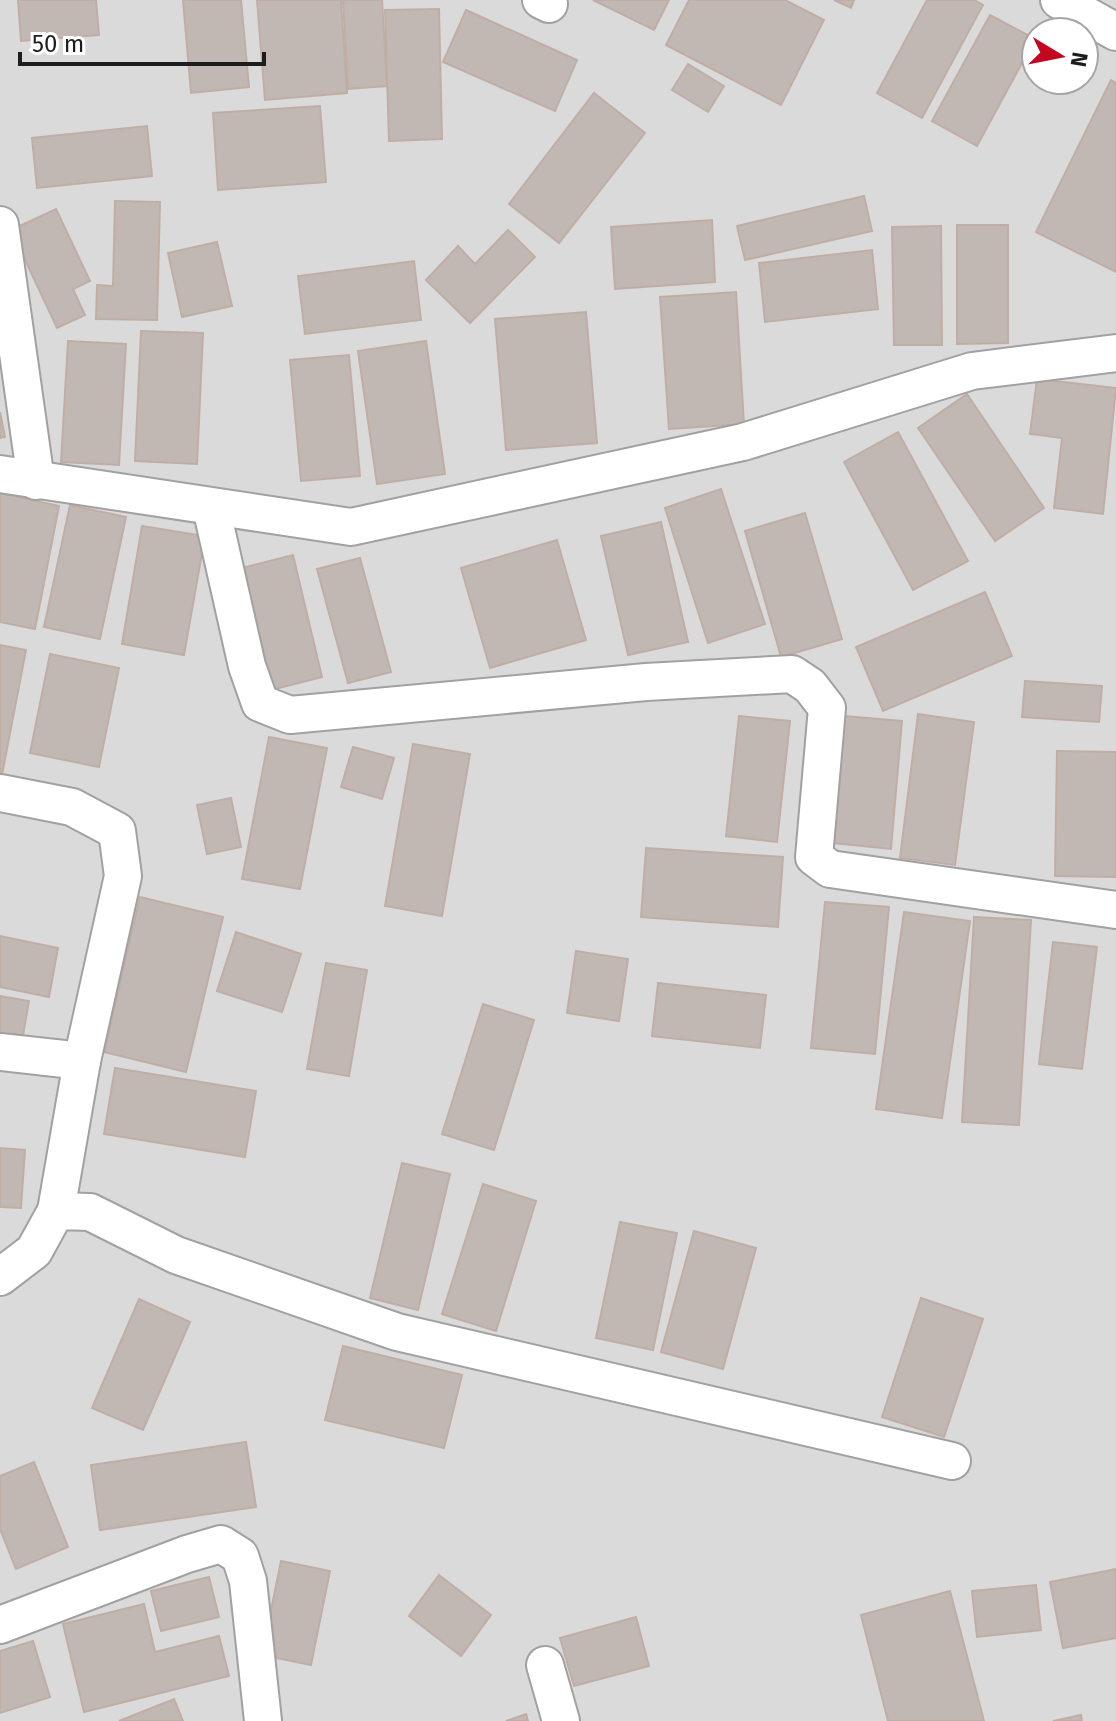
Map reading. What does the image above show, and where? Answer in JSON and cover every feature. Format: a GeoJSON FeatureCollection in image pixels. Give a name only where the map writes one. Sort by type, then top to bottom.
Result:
{"type":"FeatureCollection","features":[{"type":"Feature","properties":{"kind":"street"},"geometry":{"type":"LineString","coordinates":[[1059,0],[1116,32]]}},
{"type":"Feature","properties":{"kind":"street"},"geometry":{"type":"LineString","coordinates":[[0,225],[36,481]]}},
{"type":"Feature","properties":{"kind":"street"},"geometry":{"type":"LineString","coordinates":[[0,474],[351,527],[743,442],[972,371],[1116,353]]}},
{"type":"Feature","properties":{"kind":"street"},"geometry":{"type":"LineString","coordinates":[[211,507],[247,666],[260,703],[290,715],[646,682],[792,674],[810,686],[827,708],[814,857],[830,869],[1116,910]]}},
{"type":"Feature","properties":{"kind":"street"},"geometry":{"type":"LineString","coordinates":[[0,793],[72,807],[117,831],[123,876],[82,1061],[56,1211],[34,1251],[0,1277]]}},
{"type":"Feature","properties":{"kind":"street"},"geometry":{"type":"LineString","coordinates":[[0,1052],[82,1061]]}},
{"type":"Feature","properties":{"kind":"street"},"geometry":{"type":"LineString","coordinates":[[56,1211],[90,1212],[176,1255],[397,1332],[952,1461]]}},
{"type":"Feature","properties":{"kind":"street"},"geometry":{"type":"LineString","coordinates":[[0,1625],[221,1544],[240,1556],[248,1581],[263,1721]]}},
{"type":"Feature","properties":{"kind":"street"},"geometry":{"type":"LineString","coordinates":[[545,1665],[561,1721]]}},
{"type":"Feature","properties":{"kind":"shaded area"},"geometry":{"type":"Polygon","coordinates":[[[0,0],[1116,0],[1116,1721],[0,1721],[0,0]]]}},
{"type":"Feature","properties":{"kind":"building"},"geometry":{"type":"Polygon","coordinates":[[[18,0],[96,0],[99,35],[21,41],[18,0]]]}},
{"type":"Feature","properties":{"kind":"building"},"geometry":{"type":"Polygon","coordinates":[[[183,0],[241,0],[249,87],[191,93],[183,0]]]}},
{"type":"Feature","properties":{"kind":"building"},"geometry":{"type":"Polygon","coordinates":[[[257,0],[341,0],[347,93],[265,100],[257,0]]]}},
{"type":"Feature","properties":{"kind":"building"},"geometry":{"type":"Polygon","coordinates":[[[343,0],[382,0],[387,86],[348,89],[343,0]]]}},
{"type":"Feature","properties":{"kind":"building"},"geometry":{"type":"Polygon","coordinates":[[[593,0],[669,0],[654,30],[593,0]]]}},
{"type":"Feature","properties":{"kind":"building"},"geometry":{"type":"Polygon","coordinates":[[[689,0],[785,0],[824,20],[781,105],[666,45],[689,0]]]}},
{"type":"Feature","properties":{"kind":"building"},"geometry":{"type":"Polygon","coordinates":[[[834,0],[854,0],[851,8],[834,0]]]}},
{"type":"Feature","properties":{"kind":"building"},"geometry":{"type":"Polygon","coordinates":[[[927,0],[974,0],[983,5],[922,118],[877,93],[927,0]]]}},
{"type":"Feature","properties":{"kind":"building"},"geometry":{"type":"Polygon","coordinates":[[[439,9],[442,139],[389,141],[385,10],[439,9]]]}},
{"type":"Feature","properties":{"kind":"building"},"geometry":{"type":"Polygon","coordinates":[[[466,10],[577,60],[555,111],[443,62],[466,10]]]}},
{"type":"Feature","properties":{"kind":"building"},"geometry":{"type":"Polygon","coordinates":[[[990,15],[1020,31],[1020,67],[977,146],[932,121],[990,15]]]}},
{"type":"Feature","properties":{"kind":"building"},"geometry":{"type":"Polygon","coordinates":[[[688,64],[724,86],[708,112],[672,90],[688,64]]]}},
{"type":"Feature","properties":{"kind":"building"},"geometry":{"type":"Polygon","coordinates":[[[1111,80],[1116,83],[1116,272],[1036,232],[1111,80]]]}},
{"type":"Feature","properties":{"kind":"building"},"geometry":{"type":"Polygon","coordinates":[[[594,93],[645,133],[559,243],[509,204],[594,93]]]}},
{"type":"Feature","properties":{"kind":"building"},"geometry":{"type":"Polygon","coordinates":[[[320,106],[326,182],[218,190],[213,113],[320,106]]]}},
{"type":"Feature","properties":{"kind":"building"},"geometry":{"type":"Polygon","coordinates":[[[147,126],[152,176],[37,188],[32,138],[147,126]]]}},
{"type":"Feature","properties":{"kind":"building"},"geometry":{"type":"Polygon","coordinates":[[[864,196],[872,231],[745,260],[737,226],[864,196]]]}},
{"type":"Feature","properties":{"kind":"building"},"geometry":{"type":"Polygon","coordinates":[[[115,201],[160,202],[157,320],[96,319],[97,285],[113,286],[115,201]]]}},
{"type":"Feature","properties":{"kind":"building"},"geometry":{"type":"Polygon","coordinates":[[[56,209],[90,281],[73,289],[85,315],[57,328],[11,230],[56,209]]]}},
{"type":"Feature","properties":{"kind":"building"},"geometry":{"type":"Polygon","coordinates":[[[712,220],[715,282],[615,289],[611,227],[712,220]]]}},
{"type":"Feature","properties":{"kind":"building"},"geometry":{"type":"Polygon","coordinates":[[[957,225],[1008,225],[1008,343],[957,344],[957,225]]]}},
{"type":"Feature","properties":{"kind":"building"},"geometry":{"type":"Polygon","coordinates":[[[941,226],[942,345],[894,345],[892,227],[941,226]]]}},
{"type":"Feature","properties":{"kind":"building"},"geometry":{"type":"Polygon","coordinates":[[[508,230],[535,257],[470,323],[426,280],[458,246],[475,264],[508,230]]]}},
{"type":"Feature","properties":{"kind":"building"},"geometry":{"type":"Polygon","coordinates":[[[217,242],[232,306],[182,317],[168,253],[217,242]]]}},
{"type":"Feature","properties":{"kind":"building"},"geometry":{"type":"Polygon","coordinates":[[[872,250],[878,309],[765,322],[759,263],[872,250]]]}},
{"type":"Feature","properties":{"kind":"building"},"geometry":{"type":"Polygon","coordinates":[[[414,261],[421,320],[305,334],[298,276],[414,261]]]}},
{"type":"Feature","properties":{"kind":"building"},"geometry":{"type":"Polygon","coordinates":[[[736,292],[744,424],[669,429],[660,297],[736,292]]]}},
{"type":"Feature","properties":{"kind":"building"},"geometry":{"type":"Polygon","coordinates":[[[586,312],[597,443],[506,450],[495,319],[586,312]]]}},
{"type":"Feature","properties":{"kind":"building"},"geometry":{"type":"Polygon","coordinates":[[[141,331],[203,333],[197,464],[135,461],[141,331]]]}},
{"type":"Feature","properties":{"kind":"building"},"geometry":{"type":"Polygon","coordinates":[[[68,341],[126,344],[119,465],[61,462],[68,341]]]}},
{"type":"Feature","properties":{"kind":"building"},"geometry":{"type":"Polygon","coordinates":[[[426,341],[445,474],[377,484],[358,351],[426,341]]]}},
{"type":"Feature","properties":{"kind":"building"},"geometry":{"type":"Polygon","coordinates":[[[349,355],[360,476],[301,481],[290,360],[349,355]]]}},
{"type":"Feature","properties":{"kind":"building"},"geometry":{"type":"Polygon","coordinates":[[[1037,379],[1116,388],[1103,514],[1054,508],[1062,438],[1030,434],[1037,379]]]}},
{"type":"Feature","properties":{"kind":"building"},"geometry":{"type":"Polygon","coordinates":[[[967,394],[1044,508],[995,541],[918,428],[967,394]]]}},
{"type":"Feature","properties":{"kind":"building"},"geometry":{"type":"Polygon","coordinates":[[[0,412],[5,437],[0,438],[0,412]]]}},
{"type":"Feature","properties":{"kind":"building"},"geometry":{"type":"Polygon","coordinates":[[[898,432],[968,561],[913,590],[844,462],[898,432]]]}},
{"type":"Feature","properties":{"kind":"building"},"geometry":{"type":"Polygon","coordinates":[[[721,489],[765,624],[708,643],[665,508],[721,489]]]}},
{"type":"Feature","properties":{"kind":"building"},"geometry":{"type":"Polygon","coordinates":[[[0,493],[59,506],[35,629],[0,622],[0,493]]]}},
{"type":"Feature","properties":{"kind":"building"},"geometry":{"type":"Polygon","coordinates":[[[70,505],[126,517],[100,639],[44,627],[70,505]]]}},
{"type":"Feature","properties":{"kind":"building"},"geometry":{"type":"Polygon","coordinates":[[[805,513],[842,639],[781,657],[745,531],[805,513]]]}},
{"type":"Feature","properties":{"kind":"building"},"geometry":{"type":"Polygon","coordinates":[[[661,522],[688,642],[628,655],[601,536],[661,522]]]}},
{"type":"Feature","properties":{"kind":"building"},"geometry":{"type":"Polygon","coordinates":[[[142,526],[205,536],[184,655],[122,644],[142,526]]]}},
{"type":"Feature","properties":{"kind":"building"},"geometry":{"type":"Polygon","coordinates":[[[557,540],[586,640],[490,668],[461,568],[557,540]]]}},
{"type":"Feature","properties":{"kind":"building"},"geometry":{"type":"Polygon","coordinates":[[[293,555],[322,677],[271,690],[242,568],[293,555]]]}},
{"type":"Feature","properties":{"kind":"building"},"geometry":{"type":"Polygon","coordinates":[[[360,558],[391,672],[348,683],[317,569],[360,558]]]}},
{"type":"Feature","properties":{"kind":"building"},"geometry":{"type":"Polygon","coordinates":[[[985,592],[1012,656],[883,711],[856,647],[985,592]]]}},
{"type":"Feature","properties":{"kind":"building"},"geometry":{"type":"Polygon","coordinates":[[[0,645],[26,650],[0,785],[0,645]]]}},
{"type":"Feature","properties":{"kind":"building"},"geometry":{"type":"Polygon","coordinates":[[[50,654],[119,668],[99,767],[30,753],[50,654]]]}},
{"type":"Feature","properties":{"kind":"building"},"geometry":{"type":"Polygon","coordinates":[[[1025,681],[1102,686],[1099,722],[1022,717],[1025,681]]]}},
{"type":"Feature","properties":{"kind":"building"},"geometry":{"type":"Polygon","coordinates":[[[918,714],[974,722],[955,865],[900,858],[918,714]]]}},
{"type":"Feature","properties":{"kind":"building"},"geometry":{"type":"Polygon","coordinates":[[[739,716],[790,721],[777,842],[726,836],[739,716]]]}},
{"type":"Feature","properties":{"kind":"building"},"geometry":{"type":"Polygon","coordinates":[[[844,716],[902,721],[891,849],[833,843],[844,716]]]}},
{"type":"Feature","properties":{"kind":"building"},"geometry":{"type":"Polygon","coordinates":[[[269,737],[327,748],[300,889],[242,879],[269,737]]]}},
{"type":"Feature","properties":{"kind":"building"},"geometry":{"type":"Polygon","coordinates":[[[413,744],[470,754],[442,916],[385,906],[413,744]]]}},
{"type":"Feature","properties":{"kind":"building"},"geometry":{"type":"Polygon","coordinates":[[[353,747],[394,758],[382,799],[341,787],[353,747]]]}},
{"type":"Feature","properties":{"kind":"building"},"geometry":{"type":"Polygon","coordinates":[[[1057,751],[1116,752],[1116,877],[1055,876],[1057,751]]]}},
{"type":"Feature","properties":{"kind":"building"},"geometry":{"type":"Polygon","coordinates":[[[231,798],[241,847],[207,854],[197,805],[231,798]]]}},
{"type":"Feature","properties":{"kind":"building"},"geometry":{"type":"Polygon","coordinates":[[[646,848],[783,857],[778,927],[641,917],[646,848]]]}},
{"type":"Feature","properties":{"kind":"building"},"geometry":{"type":"Polygon","coordinates":[[[140,897],[223,917],[186,1072],[104,1052],[140,897]]]}},
{"type":"Feature","properties":{"kind":"building"},"geometry":{"type":"Polygon","coordinates":[[[825,902],[889,907],[875,1054],[811,1048],[825,902]]]}},
{"type":"Feature","properties":{"kind":"building"},"geometry":{"type":"Polygon","coordinates":[[[904,912],[970,921],[942,1118],[876,1109],[904,912]]]}},
{"type":"Feature","properties":{"kind":"building"},"geometry":{"type":"Polygon","coordinates":[[[974,917],[1031,920],[1019,1125],[962,1122],[974,917]]]}},
{"type":"Feature","properties":{"kind":"building"},"geometry":{"type":"Polygon","coordinates":[[[236,932],[301,954],[282,1012],[217,991],[236,932]]]}},
{"type":"Feature","properties":{"kind":"building"},"geometry":{"type":"Polygon","coordinates":[[[0,936],[58,948],[49,997],[0,987],[0,936]]]}},
{"type":"Feature","properties":{"kind":"building"},"geometry":{"type":"Polygon","coordinates":[[[1053,942],[1097,947],[1082,1069],[1039,1064],[1053,942]]]}},
{"type":"Feature","properties":{"kind":"building"},"geometry":{"type":"Polygon","coordinates":[[[576,951],[628,959],[619,1021],[567,1013],[576,951]]]}},
{"type":"Feature","properties":{"kind":"building"},"geometry":{"type":"Polygon","coordinates":[[[326,963],[367,970],[349,1076],[307,1069],[326,963]]]}},
{"type":"Feature","properties":{"kind":"building"},"geometry":{"type":"Polygon","coordinates":[[[658,983],[766,995],[760,1048],[652,1036],[658,983]]]}},
{"type":"Feature","properties":{"kind":"building"},"geometry":{"type":"Polygon","coordinates":[[[0,996],[29,1001],[22,1041],[0,1037],[0,996]]]}},
{"type":"Feature","properties":{"kind":"building"},"geometry":{"type":"Polygon","coordinates":[[[483,1004],[534,1020],[494,1150],[442,1134],[483,1004]]]}},
{"type":"Feature","properties":{"kind":"building"},"geometry":{"type":"Polygon","coordinates":[[[115,1068],[256,1091],[245,1157],[104,1134],[115,1068]]]}},
{"type":"Feature","properties":{"kind":"building"},"geometry":{"type":"Polygon","coordinates":[[[0,1148],[25,1150],[21,1208],[0,1207],[0,1148]]]}},
{"type":"Feature","properties":{"kind":"building"},"geometry":{"type":"Polygon","coordinates":[[[402,1163],[450,1174],[418,1310],[370,1298],[402,1163]]]}},
{"type":"Feature","properties":{"kind":"building"},"geometry":{"type":"Polygon","coordinates":[[[483,1184],[536,1201],[496,1331],[442,1314],[483,1184]]]}},
{"type":"Feature","properties":{"kind":"building"},"geometry":{"type":"Polygon","coordinates":[[[620,1222],[677,1233],[653,1350],[596,1338],[620,1222]]]}},
{"type":"Feature","properties":{"kind":"building"},"geometry":{"type":"Polygon","coordinates":[[[694,1231],[756,1248],[723,1369],[661,1352],[694,1231]]]}},
{"type":"Feature","properties":{"kind":"building"},"geometry":{"type":"Polygon","coordinates":[[[921,1298],[983,1319],[944,1437],[882,1417],[921,1298]]]}},
{"type":"Feature","properties":{"kind":"building"},"geometry":{"type":"Polygon","coordinates":[[[139,1299],[190,1322],[143,1430],[92,1408],[139,1299]]]}},
{"type":"Feature","properties":{"kind":"building"},"geometry":{"type":"Polygon","coordinates":[[[343,1346],[462,1375],[444,1448],[325,1420],[343,1346]]]}},
{"type":"Feature","properties":{"kind":"building"},"geometry":{"type":"Polygon","coordinates":[[[246,1442],[256,1507],[100,1530],[91,1465],[246,1442]]]}},
{"type":"Feature","properties":{"kind":"building"},"geometry":{"type":"Polygon","coordinates":[[[34,1462],[68,1547],[16,1569],[0,1529],[0,1476],[34,1462]]]}},
{"type":"Feature","properties":{"kind":"building"},"geometry":{"type":"Polygon","coordinates":[[[281,1561],[330,1571],[311,1665],[262,1655],[281,1561]]]}},
{"type":"Feature","properties":{"kind":"building"},"geometry":{"type":"Polygon","coordinates":[[[1116,1569],[1116,1638],[1063,1648],[1050,1582],[1116,1569]]]}},
{"type":"Feature","properties":{"kind":"building"},"geometry":{"type":"Polygon","coordinates":[[[439,1575],[491,1615],[461,1656],[409,1616],[439,1575]]]}},
{"type":"Feature","properties":{"kind":"building"},"geometry":{"type":"Polygon","coordinates":[[[209,1577],[219,1617],[161,1631],[151,1591],[209,1577]]]}},
{"type":"Feature","properties":{"kind":"building"},"geometry":{"type":"Polygon","coordinates":[[[1036,1585],[1041,1630],[977,1637],[972,1591],[1036,1585]]]}},
{"type":"Feature","properties":{"kind":"building"},"geometry":{"type":"Polygon","coordinates":[[[950,1591],[984,1721],[888,1721],[861,1615],[950,1591]]]}},
{"type":"Feature","properties":{"kind":"building"},"geometry":{"type":"Polygon","coordinates":[[[144,1604],[155,1652],[219,1636],[229,1676],[84,1712],[63,1624],[144,1604]]]}},
{"type":"Feature","properties":{"kind":"building"},"geometry":{"type":"Polygon","coordinates":[[[636,1617],[649,1666],[574,1686],[560,1638],[636,1617]]]}},
{"type":"Feature","properties":{"kind":"building"},"geometry":{"type":"Polygon","coordinates":[[[33,1641],[50,1697],[0,1713],[0,1651],[33,1641]]]}},
{"type":"Feature","properties":{"kind":"building"},"geometry":{"type":"Polygon","coordinates":[[[174,1699],[183,1721],[119,1721],[174,1699]]]}},
{"type":"Feature","properties":{"kind":"building"},"geometry":{"type":"Polygon","coordinates":[[[526,1714],[528,1721],[506,1721],[526,1714]]]}},
{"type":"Feature","properties":{"kind":"building"},"geometry":{"type":"Polygon","coordinates":[[[1081,1715],[1082,1721],[1053,1721],[1081,1715]]]}}]}
